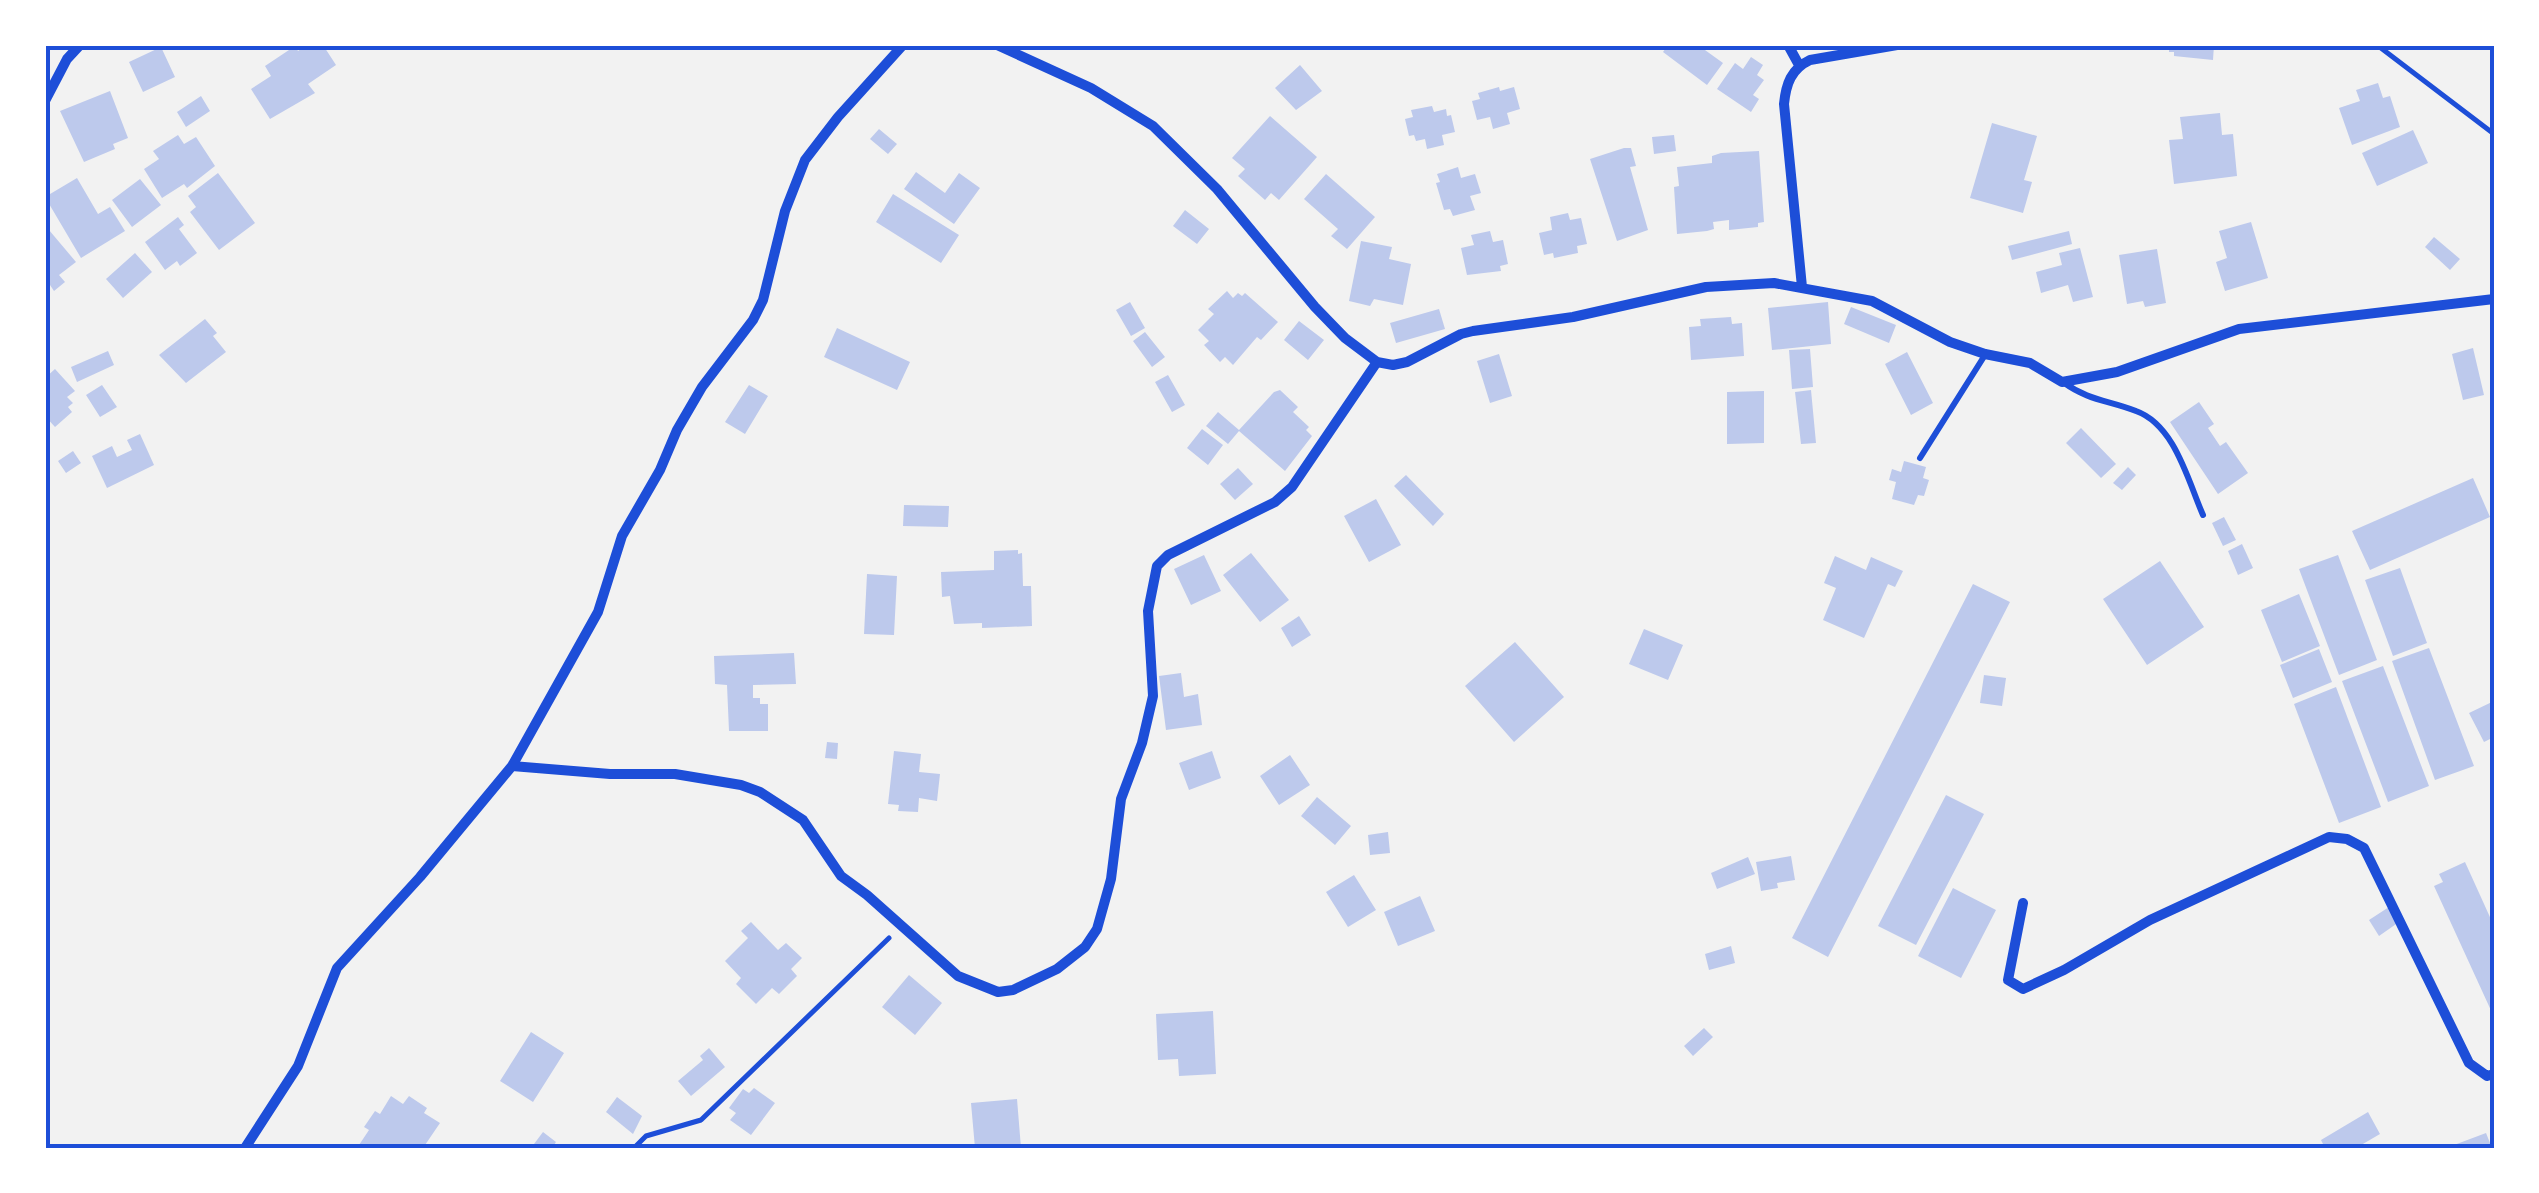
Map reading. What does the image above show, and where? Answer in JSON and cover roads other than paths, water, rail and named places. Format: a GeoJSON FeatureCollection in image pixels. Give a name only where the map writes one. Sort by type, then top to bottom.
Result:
{"type":"FeatureCollection","features":[{"type":"Feature","properties":{"kind":"street"},"geometry":{"type":"LineString","coordinates":[[45,102],[66,60],[80,45]]}},
{"type":"Feature","properties":{"kind":"street"},"geometry":{"type":"LineString","coordinates":[[245,1148],[298,1066],[337,968],[420,877],[512,766],[598,612],[622,536],[660,470],[677,430],[763,300],[786,210],[805,160],[903,45]]}},
{"type":"Feature","properties":{"kind":"street"},"geometry":{"type":"LineString","coordinates":[[997,45],[1091,88],[1153,126],[1217,190],[1345,338],[1377,362],[1393,366],[1473,331],[1573,316],[1706,287],[1774,284],[1872,300],[1950,342],[2030,363],[2062,382],[2117,372],[2239,329],[2494,300]]}},
{"type":"Feature","properties":{"kind":"street"},"geometry":{"type":"LineString","coordinates":[[1788,45],[1799,66]]}},
{"type":"Feature","properties":{"kind":"street"},"geometry":{"type":"LineString","coordinates":[[1802,287],[1784,104],[1788,80],[1799,66],[1832,55],[1898,45]]}},
{"type":"Feature","properties":{"kind":"street"},"geometry":{"type":"LineString","coordinates":[[512,766],[610,774],[674,774],[741,784],[803,820],[841,876],[958,976],[998,992],[1012,990],[1057,969],[1084,948],[1097,930],[1107,896],[1121,799],[1142,744],[1153,696],[1148,611],[1157,566],[1168,555],[1276,502],[1292,487],[1377,362]]}},
{"type":"Feature","properties":{"kind":"street"},"geometry":{"type":"LineString","coordinates":[[2022,902],[2008,980],[2024,989],[2150,920],[2330,837],[2348,839],[2364,848],[2468,1063],[2488,1076],[2494,1074]]}},
{"type":"Feature","properties":{"kind":"lane"},"geometry":{"type":"LineString","coordinates":[[1920,458],[1986,354]]}},
{"type":"Feature","properties":{"kind":"lane"},"geometry":{"type":"LineString","coordinates":[[2062,382],[2086,398],[2140,412],[2164,430],[2204,515]]}}]}
